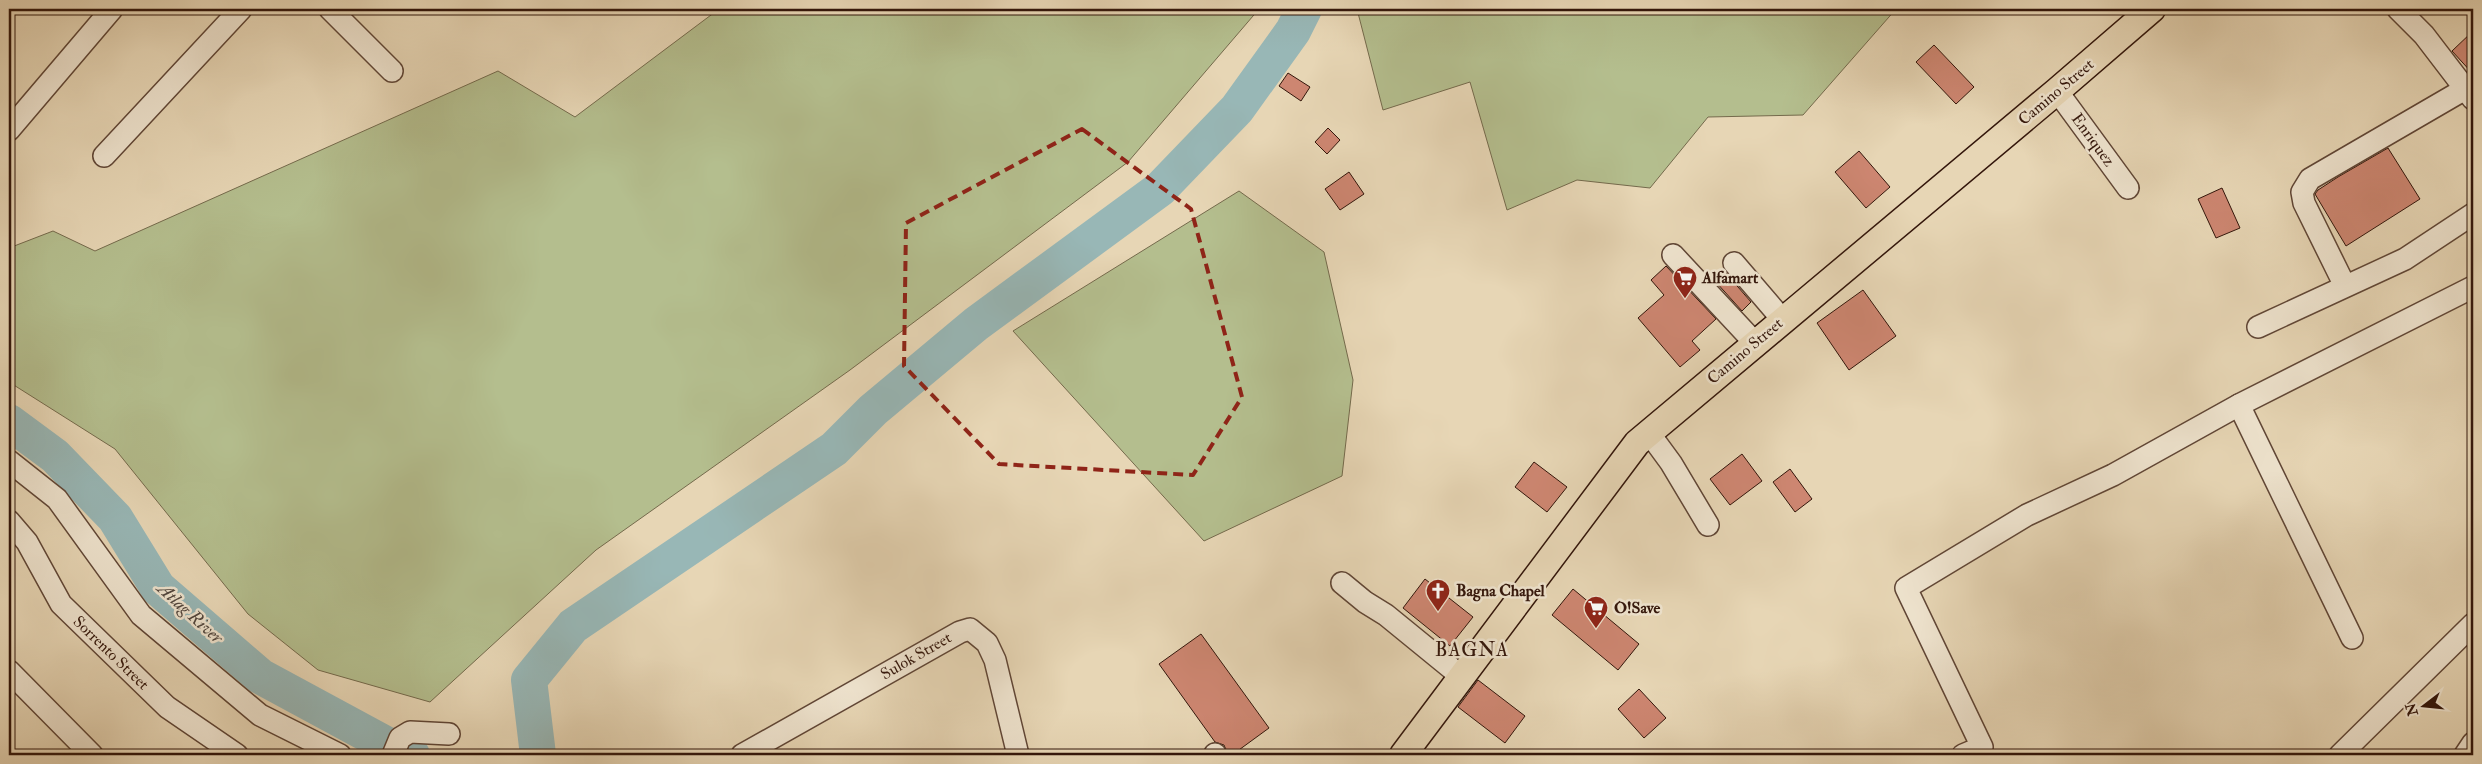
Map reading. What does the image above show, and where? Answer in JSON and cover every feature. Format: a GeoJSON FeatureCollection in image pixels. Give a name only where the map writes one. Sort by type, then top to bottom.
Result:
{"type":"FeatureCollection","features":[{"type":"Feature","properties":{"kind":"main road","name":"Camino Street"},"geometry":{"type":"LineString","coordinates":[[1403,755],[1638,443],[1782,319],[2057,91],[2152,9]]}},
{"type":"Feature","properties":{"kind":"street"},"geometry":{"type":"LineString","coordinates":[[9,130],[112,9]]}},
{"type":"Feature","properties":{"kind":"street"},"geometry":{"type":"LineString","coordinates":[[104,156],[241,9]]}},
{"type":"Feature","properties":{"kind":"street"},"geometry":{"type":"LineString","coordinates":[[330,9],[392,72]]}},
{"type":"Feature","properties":{"kind":"street"},"geometry":{"type":"LineString","coordinates":[[2345,286],[2304,203],[2302,192],[2310,179],[2469,94],[2424,35],[2398,9]]}},
{"type":"Feature","properties":{"kind":"street","name":"Enriquez"},"geometry":{"type":"LineString","coordinates":[[2057,91],[2128,188]]}},
{"type":"Feature","properties":{"kind":"street"},"geometry":{"type":"LineString","coordinates":[[2258,327],[2405,259],[2473,214]]}},
{"type":"Feature","properties":{"kind":"street"},"geometry":{"type":"LineString","coordinates":[[1673,255],[1755,343]]}},
{"type":"Feature","properties":{"kind":"street"},"geometry":{"type":"LineString","coordinates":[[1734,264],[1782,319]]}},
{"type":"Feature","properties":{"kind":"street"},"geometry":{"type":"LineString","coordinates":[[1977,752],[1906,588],[2027,515],[2113,474],[2240,405],[2473,287]]}},
{"type":"Feature","properties":{"kind":"street"},"geometry":{"type":"LineString","coordinates":[[2240,405],[2352,638]]}},
{"type":"Feature","properties":{"kind":"street"},"geometry":{"type":"LineString","coordinates":[[1649,433],[1671,463],[1708,525]]}},
{"type":"Feature","properties":{"kind":"street"},"geometry":{"type":"LineString","coordinates":[[9,461],[57,499],[141,615],[260,715],[340,755]]}},
{"type":"Feature","properties":{"kind":"street","name":"Sorrento Street"},"geometry":{"type":"LineString","coordinates":[[10,526],[27,542],[62,604],[167,707],[237,755]]}},
{"type":"Feature","properties":{"kind":"street"},"geometry":{"type":"LineString","coordinates":[[1342,583],[1364,602],[1386,615],[1462,677]]}},
{"type":"Feature","properties":{"kind":"street"},"geometry":{"type":"LineString","coordinates":[[2340,755],[2473,624]]}},
{"type":"Feature","properties":{"kind":"street","name":"Sulok Street"},"geometry":{"type":"LineString","coordinates":[[742,755],[960,632],[970,629],[988,643],[995,660],[1018,755]]}},
{"type":"Feature","properties":{"kind":"street"},"geometry":{"type":"LineString","coordinates":[[9,671],[92,755]]}},
{"type":"Feature","properties":{"kind":"street"},"geometry":{"type":"LineString","coordinates":[[397,747],[410,732],[449,734]]}},
{"type":"Feature","properties":{"kind":"street"},"geometry":{"type":"LineString","coordinates":[[2465,755],[2473,743]]}},
{"type":"Feature","properties":{"kind":"highlighted area"},"geometry":{"type":"Polygon","coordinates":[[[1082,129],[1191,209],[1242,397],[1193,475],[999,464],[904,366],[906,223],[1082,129]]]}},
{"type":"Feature","properties":{"kind":"green space"},"geometry":{"type":"Polygon","coordinates":[[[719,9],[1259,9],[1128,162],[850,370],[596,550],[430,702],[318,670],[248,614],[115,449],[9,382],[9,248],[53,231],[95,251],[498,71],[575,117],[719,9]]]}},
{"type":"Feature","properties":{"kind":"green space"},"geometry":{"type":"Polygon","coordinates":[[[1357,9],[1896,9],[1803,115],[1708,117],[1650,188],[1577,180],[1507,210],[1470,82],[1383,110],[1357,9]]]}},
{"type":"Feature","properties":{"kind":"green space"},"geometry":{"type":"Polygon","coordinates":[[[1239,191],[1324,252],[1353,380],[1342,476],[1204,541],[1013,331],[1239,191]]]}},
{"type":"Feature","properties":{"kind":"building"},"geometry":{"type":"Polygon","coordinates":[[[2473,31],[2473,74],[2452,51],[2473,31]]]}},
{"type":"Feature","properties":{"kind":"building"},"geometry":{"type":"Polygon","coordinates":[[[1934,45],[1974,87],[1956,104],[1916,62],[1934,45]]]}},
{"type":"Feature","properties":{"kind":"building"},"geometry":{"type":"Polygon","coordinates":[[[1288,73],[1310,87],[1301,101],[1279,86],[1288,73]]]}},
{"type":"Feature","properties":{"kind":"building"},"geometry":{"type":"Polygon","coordinates":[[[1328,128],[1340,140],[1327,154],[1315,142],[1328,128]]]}},
{"type":"Feature","properties":{"kind":"building"},"geometry":{"type":"Polygon","coordinates":[[[2388,148],[2420,199],[2346,246],[2315,194],[2338,177],[2388,148]]]}},
{"type":"Feature","properties":{"kind":"building"},"geometry":{"type":"Polygon","coordinates":[[[1859,151],[1890,187],[1866,208],[1835,172],[1859,151]]]}},
{"type":"Feature","properties":{"kind":"building"},"geometry":{"type":"Polygon","coordinates":[[[1349,172],[1364,194],[1340,210],[1325,189],[1349,172]]]}},
{"type":"Feature","properties":{"kind":"building"},"geometry":{"type":"Polygon","coordinates":[[[2222,188],[2240,228],[2216,238],[2198,199],[2222,188]]]}},
{"type":"Feature","properties":{"kind":"building"},"geometry":{"type":"Polygon","coordinates":[[[1666,266],[1716,319],[1692,341],[1700,350],[1680,367],[1638,318],[1664,295],[1651,280],[1666,266]]]}},
{"type":"Feature","properties":{"kind":"building"},"geometry":{"type":"Polygon","coordinates":[[[1725,272],[1751,302],[1742,311],[1715,281],[1725,272]]]}},
{"type":"Feature","properties":{"kind":"building"},"geometry":{"type":"Polygon","coordinates":[[[1863,290],[1896,336],[1849,370],[1817,323],[1863,290]]]}},
{"type":"Feature","properties":{"kind":"building"},"geometry":{"type":"Polygon","coordinates":[[[1742,454],[1762,481],[1730,505],[1710,479],[1742,454]]]}},
{"type":"Feature","properties":{"kind":"building"},"geometry":{"type":"Polygon","coordinates":[[[1534,462],[1567,487],[1547,512],[1515,487],[1534,462]]]}},
{"type":"Feature","properties":{"kind":"building"},"geometry":{"type":"Polygon","coordinates":[[[1790,469],[1812,499],[1795,512],[1773,482],[1790,469]]]}},
{"type":"Feature","properties":{"kind":"building","name":"Bagna Chapel"},"geometry":{"type":"Polygon","coordinates":[[[1425,579],[1473,617],[1450,646],[1403,608],[1425,579]]]}},
{"type":"Feature","properties":{"kind":"building","name":"O!Save"},"geometry":{"type":"Polygon","coordinates":[[[1573,589],[1639,644],[1618,670],[1552,615],[1573,589]]]}},
{"type":"Feature","properties":{"kind":"building"},"geometry":{"type":"Polygon","coordinates":[[[1201,634],[1269,728],[1232,755],[1228,755],[1224,745],[1215,742],[1159,664],[1201,634]]]}},
{"type":"Feature","properties":{"kind":"building"},"geometry":{"type":"Polygon","coordinates":[[[1478,680],[1525,716],[1505,743],[1458,707],[1478,680]]]}},
{"type":"Feature","properties":{"kind":"building"},"geometry":{"type":"Polygon","coordinates":[[[1639,689],[1666,718],[1644,738],[1618,709],[1639,689]]]}},
{"type":"Feature","properties":{"kind":"waterway"},"geometry":{"type":"LineString","coordinates":[[538,755],[529,680],[573,626],[834,449],[873,410],[976,324],[1160,189],[1237,109],[1293,31],[1304,9]]}},
{"type":"Feature","properties":{"kind":"waterway","name":"Atlag River"},"geometry":{"type":"LineString","coordinates":[[9,422],[55,456],[115,518],[158,588],[260,676],[395,749],[412,755]]}},
{"type":"Feature","properties":{"kind":"place","name":"Alfamart"},"geometry":{"type":"Point","coordinates":[1685,299]}},
{"type":"Feature","properties":{"kind":"place","name":"Bagna Chapel"},"geometry":{"type":"Point","coordinates":[1438,612]}},
{"type":"Feature","properties":{"kind":"place","name":"O!Save"},"geometry":{"type":"Point","coordinates":[1596,629]}},
{"type":"Feature","properties":{"kind":"district","name":"BAGNA"},"geometry":{"type":"Point","coordinates":[1472,650]}}]}
